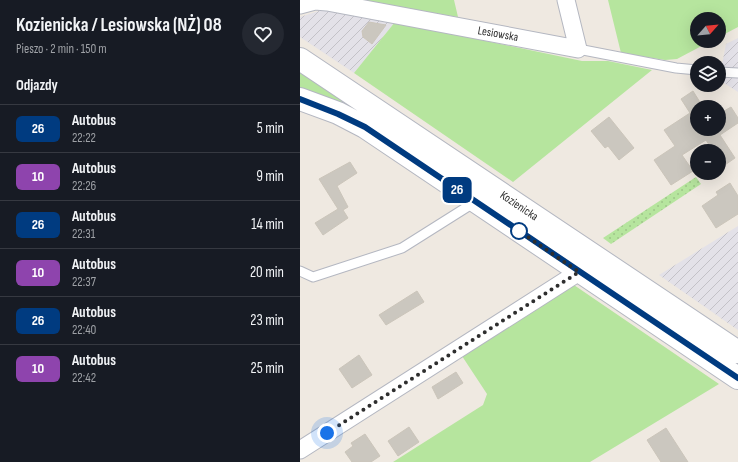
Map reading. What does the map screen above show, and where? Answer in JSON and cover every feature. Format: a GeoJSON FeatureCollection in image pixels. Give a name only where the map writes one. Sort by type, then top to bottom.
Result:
{"type":"FeatureCollection","features":[{"type":"Feature","properties":{"kind":"main road","name":"Kozienicka"},"geometry":{"type":"LineString","coordinates":[[300,59],[738,352]]}},
{"type":"Feature","properties":{"kind":"main road","name":"Kozienicka"},"geometry":{"type":"LineString","coordinates":[[300,99],[338,114],[365,127],[738,378]]}},
{"type":"Feature","properties":{"kind":"street"},"geometry":{"type":"LineString","coordinates":[[566,0],[578,49]]}},
{"type":"Feature","properties":{"kind":"street","name":"Lesiowska"},"geometry":{"type":"LineString","coordinates":[[300,4],[315,1],[327,2],[578,49]]}},
{"type":"Feature","properties":{"kind":"street"},"geometry":{"type":"LineString","coordinates":[[300,450],[579,272]]}},
{"type":"Feature","properties":{"kind":"lane","name":"Lesiowska"},"geometry":{"type":"LineString","coordinates":[[578,49],[690,69]]}},
{"type":"Feature","properties":{"kind":"lane"},"geometry":{"type":"LineString","coordinates":[[726,72],[738,73]]}},
{"type":"Feature","properties":{"kind":"lane"},"geometry":{"type":"LineString","coordinates":[[300,272],[313,277],[402,248],[475,202]]}},
{"type":"Feature","properties":{"kind":"shaded area"},"geometry":{"type":"Polygon","coordinates":[[[325,9],[395,22],[354,73],[300,37],[300,17],[325,9]]]}},
{"type":"Feature","properties":{"kind":"shaded area"},"geometry":{"type":"Polygon","coordinates":[[[738,38],[738,92],[726,84],[726,56],[724,56],[726,44],[738,38]]]}},
{"type":"Feature","properties":{"kind":"shaded area"},"geometry":{"type":"Polygon","coordinates":[[[738,226],[738,330],[659,275],[738,226]]]}},
{"type":"Feature","properties":{"kind":"green space"},"geometry":{"type":"Polygon","coordinates":[[[354,0],[454,0],[458,17],[357,1],[354,0]]]}},
{"type":"Feature","properties":{"kind":"green space"},"geometry":{"type":"Polygon","coordinates":[[[608,0],[738,0],[738,27],[726,33],[726,12],[690,12],[690,48],[698,48],[677,59],[665,60],[621,53],[608,0]]]}},
{"type":"Feature","properties":{"kind":"green space"},"geometry":{"type":"Polygon","coordinates":[[[395,22],[582,61],[608,61],[652,70],[513,182],[354,73],[395,22]]]}},
{"type":"Feature","properties":{"kind":"green space"},"geometry":{"type":"Polygon","coordinates":[[[300,71],[350,104],[349,106],[300,90],[300,71]]]}},
{"type":"Feature","properties":{"kind":"green space"},"geometry":{"type":"Polygon","coordinates":[[[691,180],[698,180],[701,184],[611,244],[603,238],[691,180]]]}},
{"type":"Feature","properties":{"kind":"green space"},"geometry":{"type":"Polygon","coordinates":[[[571,283],[719,384],[590,462],[393,462],[483,405],[487,394],[462,356],[571,283]]]}},
{"type":"Feature","properties":{"kind":"building"},"geometry":{"type":"Polygon","coordinates":[[[369,22],[386,25],[372,44],[363,37],[362,31],[369,22]]]}},
{"type":"Feature","properties":{"kind":"building"},"geometry":{"type":"Polygon","coordinates":[[[694,92],[699,100],[690,100],[690,113],[681,99],[694,92]]]}},
{"type":"Feature","properties":{"kind":"building"},"geometry":{"type":"Polygon","coordinates":[[[731,107],[738,118],[738,123],[726,131],[726,110],[731,107]]]}},
{"type":"Feature","properties":{"kind":"building"},"geometry":{"type":"Polygon","coordinates":[[[690,113],[690,136],[721,136],[726,144],[709,144],[706,140],[700,144],[690,144],[690,150],[682,155],[690,167],[690,173],[671,185],[654,160],[675,146],[664,130],[690,113]]]}},
{"type":"Feature","properties":{"kind":"building"},"geometry":{"type":"Polygon","coordinates":[[[609,117],[634,148],[619,160],[608,146],[605,148],[591,131],[609,117]]]}},
{"type":"Feature","properties":{"kind":"building"},"geometry":{"type":"Polygon","coordinates":[[[726,144],[735,158],[726,164],[726,144]]]}},
{"type":"Feature","properties":{"kind":"building"},"geometry":{"type":"Polygon","coordinates":[[[350,162],[357,173],[337,186],[348,207],[343,210],[348,218],[323,235],[315,223],[338,209],[319,179],[350,162]]]}},
{"type":"Feature","properties":{"kind":"building"},"geometry":{"type":"Polygon","coordinates":[[[730,183],[738,196],[738,214],[716,228],[702,206],[718,195],[716,192],[730,183]]]}},
{"type":"Feature","properties":{"kind":"building"},"geometry":{"type":"Polygon","coordinates":[[[417,291],[424,302],[386,325],[379,315],[417,291]]]}},
{"type":"Feature","properties":{"kind":"building"},"geometry":{"type":"Polygon","coordinates":[[[359,355],[372,375],[352,388],[339,369],[359,355]]]}},
{"type":"Feature","properties":{"kind":"building"},"geometry":{"type":"Polygon","coordinates":[[[456,372],[463,383],[438,399],[432,387],[456,372]]]}},
{"type":"Feature","properties":{"kind":"building"},"geometry":{"type":"Polygon","coordinates":[[[409,427],[419,442],[398,456],[388,441],[409,427]]]}},
{"type":"Feature","properties":{"kind":"building"},"geometry":{"type":"Polygon","coordinates":[[[666,428],[688,462],[661,462],[647,440],[666,428]]]}},
{"type":"Feature","properties":{"kind":"building"},"geometry":{"type":"Polygon","coordinates":[[[365,434],[380,456],[371,462],[352,462],[345,452],[353,446],[351,443],[365,434]]]}},
{"type":"Feature","properties":{"kind":"bus line","name":"26"},"geometry":{"type":"LineString","coordinates":[[300,99],[338,114],[365,127],[738,378]]}},
{"type":"Feature","properties":{"kind":"route"},"geometry":{"type":"LineString","coordinates":[[327,433],[579,272],[519,231]]}}]}
